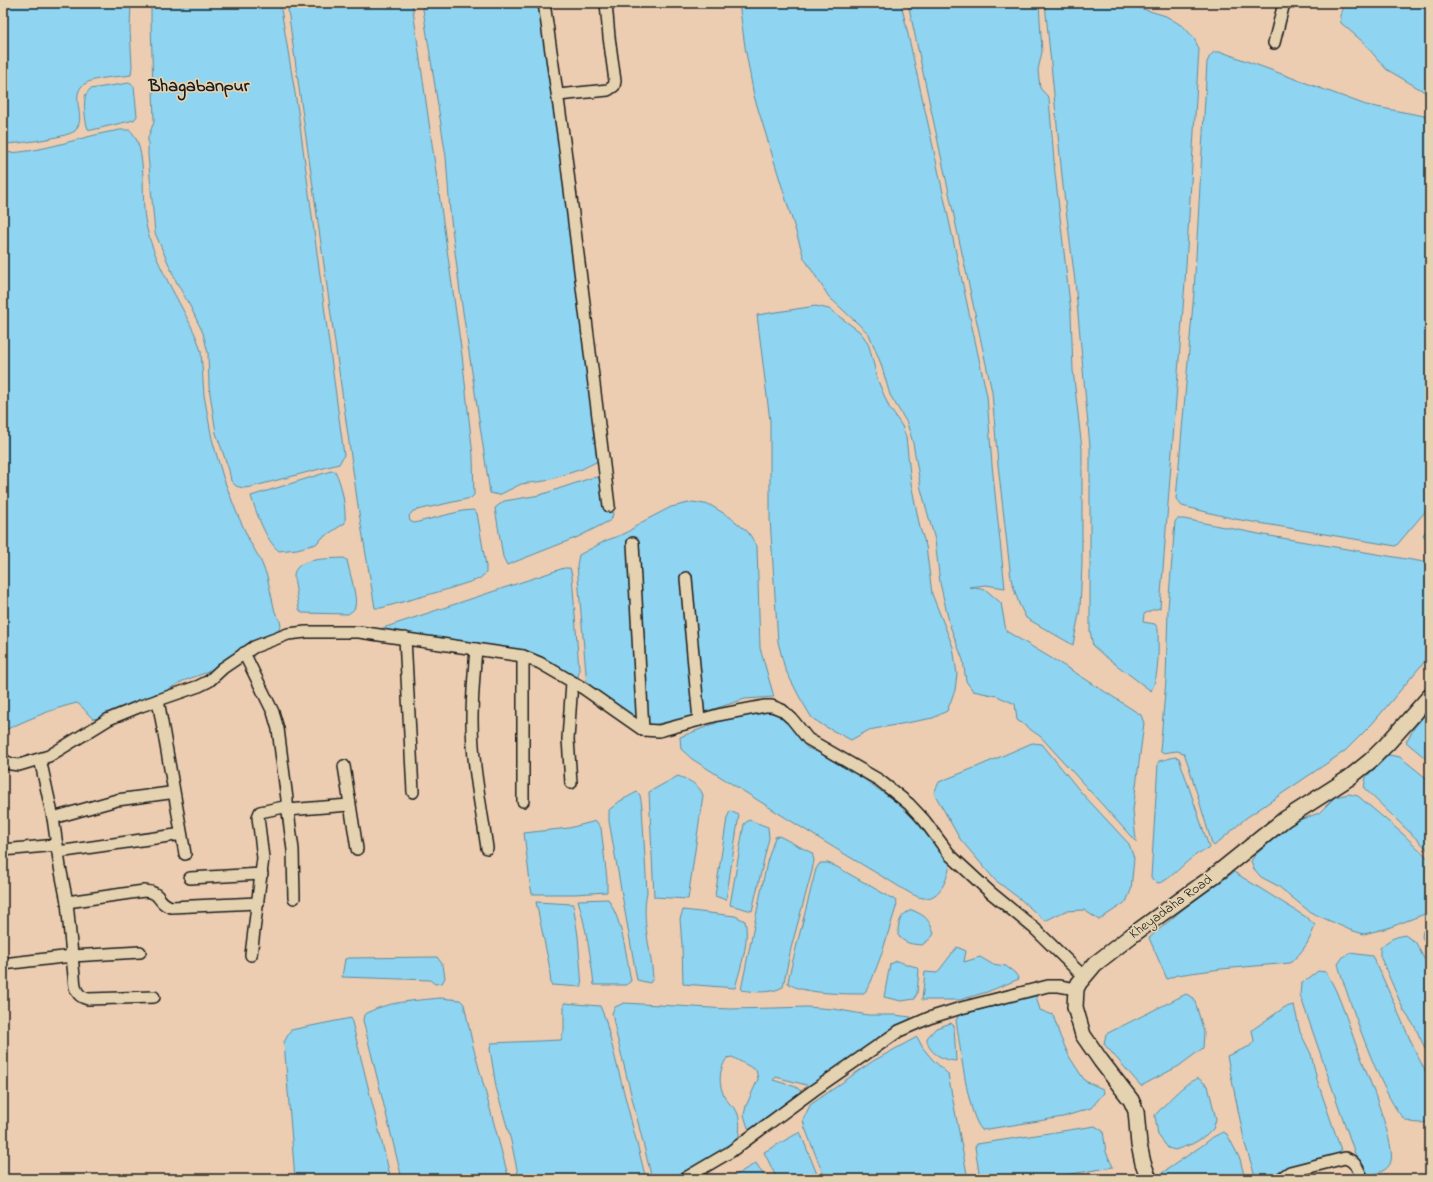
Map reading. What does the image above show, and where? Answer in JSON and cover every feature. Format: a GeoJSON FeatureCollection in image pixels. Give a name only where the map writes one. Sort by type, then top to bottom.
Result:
{"type":"FeatureCollection","features":[{"type":"Feature","properties":{"kind":"main road","name":"Kheyadaha Road"},"geometry":{"type":"LineString","coordinates":[[1072,979],[1095,964],[1215,875],[1285,819],[1349,778],[1370,761],[1387,744],[1430,696]]}},
{"type":"Feature","properties":{"kind":"main road"},"geometry":{"type":"LineString","coordinates":[[1072,979],[1075,1007],[1083,1035],[1131,1100],[1136,1111],[1139,1144],[1143,1164],[1149,1179]]}},
{"type":"Feature","properties":{"kind":"street"},"geometry":{"type":"LineString","coordinates":[[544,3],[558,95],[608,506]]}},
{"type":"Feature","properties":{"kind":"street"},"geometry":{"type":"LineString","coordinates":[[558,95],[608,90],[614,86],[615,74],[609,37],[606,3]]}},
{"type":"Feature","properties":{"kind":"street"},"geometry":{"type":"LineString","coordinates":[[1274,43],[1284,3]]}},
{"type":"Feature","properties":{"kind":"street"},"geometry":{"type":"LineString","coordinates":[[633,543],[644,730]]}},
{"type":"Feature","properties":{"kind":"street"},"geometry":{"type":"LineString","coordinates":[[686,578],[699,720]]}},
{"type":"Feature","properties":{"kind":"street"},"geometry":{"type":"LineString","coordinates":[[3,760],[19,765],[48,756],[109,719],[200,686],[209,681],[223,668],[254,647],[288,634],[306,632],[359,632],[523,656],[540,663],[583,688],[644,730],[659,731],[699,720],[765,706],[772,706],[782,710],[792,719],[808,739],[879,780],[909,804],[924,820],[950,855],[990,892],[1034,928],[1072,979],[961,1008],[928,1018],[900,1031],[814,1090],[730,1152],[684,1179]]}},
{"type":"Feature","properties":{"kind":"street"},"geometry":{"type":"LineString","coordinates":[[404,638],[413,792]]}},
{"type":"Feature","properties":{"kind":"street"},"geometry":{"type":"LineString","coordinates":[[476,649],[472,720],[476,770],[487,848]]}},
{"type":"Feature","properties":{"kind":"street"},"geometry":{"type":"LineString","coordinates":[[244,653],[268,700],[278,729],[293,850],[294,898]]}},
{"type":"Feature","properties":{"kind":"street"},"geometry":{"type":"LineString","coordinates":[[523,656],[523,801]]}},
{"type":"Feature","properties":{"kind":"street"},"geometry":{"type":"LineString","coordinates":[[571,783],[568,739],[572,682]]}},
{"type":"Feature","properties":{"kind":"street"},"geometry":{"type":"LineString","coordinates":[[158,700],[185,854]]}},
{"type":"Feature","properties":{"kind":"street"},"geometry":{"type":"LineString","coordinates":[[40,759],[53,818],[67,902],[72,956],[78,993],[81,997],[88,999],[154,996]]}},
{"type":"Feature","properties":{"kind":"street"},"geometry":{"type":"LineString","coordinates":[[344,766],[357,849]]}},
{"type":"Feature","properties":{"kind":"street"},"geometry":{"type":"LineString","coordinates":[[53,818],[118,800],[169,793]]}},
{"type":"Feature","properties":{"kind":"street"},"geometry":{"type":"LineString","coordinates":[[251,955],[262,874],[263,858],[258,817],[260,812],[284,807],[349,805]]}},
{"type":"Feature","properties":{"kind":"street"},"geometry":{"type":"LineString","coordinates":[[3,850],[58,849],[176,835]]}},
{"type":"Feature","properties":{"kind":"street"},"geometry":{"type":"LineString","coordinates":[[190,878],[262,874]]}},
{"type":"Feature","properties":{"kind":"street"},"geometry":{"type":"LineString","coordinates":[[67,902],[151,891],[158,895],[165,906],[171,907],[258,903]]}},
{"type":"Feature","properties":{"kind":"street"},"geometry":{"type":"LineString","coordinates":[[3,964],[72,956],[140,952]]}},
{"type":"Feature","properties":{"kind":"street"},"geometry":{"type":"LineString","coordinates":[[1280,1179],[1290,1172],[1345,1158],[1352,1160],[1363,1179]]}},
{"type":"Feature","properties":{"kind":"water"},"geometry":{"type":"Polygon","coordinates":[[[3,3],[131,3],[131,75],[93,80],[83,85],[78,94],[80,116],[78,126],[75,131],[70,134],[29,142],[3,144],[3,3]]]}},
{"type":"Feature","properties":{"kind":"water"},"geometry":{"type":"Polygon","coordinates":[[[151,3],[280,3],[298,111],[344,455],[339,464],[251,487],[243,488],[236,486],[231,481],[229,470],[216,433],[209,387],[208,353],[203,333],[176,281],[155,233],[148,155],[148,137],[154,122],[151,3]]]}},
{"type":"Feature","properties":{"kind":"water"},"geometry":{"type":"Polygon","coordinates":[[[287,3],[412,3],[462,355],[473,456],[474,495],[471,498],[413,511],[409,516],[410,521],[414,523],[462,511],[473,510],[477,513],[486,573],[479,579],[381,608],[375,608],[359,513],[287,3]]]}},
{"type":"Feature","properties":{"kind":"water"},"geometry":{"type":"Polygon","coordinates":[[[422,3],[541,3],[559,118],[598,461],[582,469],[545,481],[521,484],[499,495],[490,493],[460,292],[450,212],[446,157],[422,3]]]}},
{"type":"Feature","properties":{"kind":"water"},"geometry":{"type":"Polygon","coordinates":[[[739,3],[901,3],[987,396],[992,465],[1005,588],[986,585],[969,587],[986,590],[1001,603],[1006,631],[1076,673],[1141,715],[1144,723],[1133,810],[1136,842],[1041,737],[1017,720],[1015,704],[997,696],[973,691],[966,681],[963,660],[950,626],[940,583],[935,540],[921,489],[913,443],[907,423],[890,395],[881,364],[869,334],[829,297],[804,258],[754,96],[739,3]]]}},
{"type":"Feature","properties":{"kind":"water"},"geometry":{"type":"Polygon","coordinates":[[[908,3],[1039,3],[1042,52],[1038,70],[1040,88],[1049,98],[1055,173],[1071,313],[1073,370],[1082,449],[1082,564],[1080,609],[1073,645],[1026,618],[1019,604],[1011,579],[998,465],[992,392],[908,3]]]}},
{"type":"Feature","properties":{"kind":"water"},"geometry":{"type":"Polygon","coordinates":[[[1045,3],[1123,3],[1166,16],[1184,27],[1194,38],[1199,49],[1185,282],[1160,608],[1144,614],[1143,622],[1155,624],[1158,629],[1157,669],[1154,685],[1151,691],[1093,646],[1090,631],[1090,447],[1075,281],[1063,186],[1045,3]]]}},
{"type":"Feature","properties":{"kind":"water"},"geometry":{"type":"Polygon","coordinates":[[[1344,3],[1430,3],[1430,95],[1386,69],[1363,42],[1341,23],[1340,16],[1344,3]]]}},
{"type":"Feature","properties":{"kind":"water"},"geometry":{"type":"Polygon","coordinates":[[[1214,52],[1222,52],[1366,105],[1430,117],[1430,506],[1396,546],[1235,519],[1182,506],[1176,499],[1194,292],[1207,62],[1214,52]]]}},
{"type":"Feature","properties":{"kind":"water"},"geometry":{"type":"Polygon","coordinates":[[[129,83],[134,86],[137,116],[134,120],[92,130],[88,129],[85,117],[85,97],[90,89],[129,83]]]}},
{"type":"Feature","properties":{"kind":"water"},"geometry":{"type":"Polygon","coordinates":[[[120,130],[130,130],[136,138],[142,160],[144,209],[149,235],[160,265],[197,339],[201,351],[204,395],[212,439],[223,477],[236,511],[267,576],[275,612],[281,626],[277,633],[208,672],[183,681],[155,697],[104,717],[93,719],[82,706],[77,703],[48,712],[3,731],[3,153],[33,150],[120,130]]]}},
{"type":"Feature","properties":{"kind":"water"},"geometry":{"type":"Polygon","coordinates":[[[816,306],[829,309],[859,331],[864,337],[869,346],[878,381],[889,407],[902,426],[906,437],[911,483],[920,528],[926,546],[932,594],[953,647],[957,674],[955,690],[947,711],[933,718],[869,730],[851,740],[812,718],[785,669],[778,642],[770,519],[770,421],[757,315],[816,306]]]}},
{"type":"Feature","properties":{"kind":"water"},"geometry":{"type":"Polygon","coordinates":[[[335,471],[342,489],[345,523],[322,538],[316,544],[297,549],[279,551],[266,533],[251,496],[335,471]]]}},
{"type":"Feature","properties":{"kind":"water"},"geometry":{"type":"Polygon","coordinates":[[[607,476],[613,514],[611,520],[578,537],[507,565],[503,557],[495,508],[504,501],[540,495],[591,478],[607,476]]]}},
{"type":"Feature","properties":{"kind":"water"},"geometry":{"type":"Polygon","coordinates":[[[693,502],[710,505],[730,517],[748,532],[757,546],[760,648],[774,697],[745,699],[683,719],[647,726],[587,685],[577,565],[579,555],[605,541],[626,533],[642,522],[671,507],[693,502]]]}},
{"type":"Feature","properties":{"kind":"water"},"geometry":{"type":"Polygon","coordinates":[[[1177,519],[1430,563],[1430,655],[1372,724],[1345,751],[1246,818],[1214,846],[1212,844],[1184,753],[1177,751],[1162,753],[1160,751],[1166,680],[1168,608],[1175,522],[1177,519]]]}},
{"type":"Feature","properties":{"kind":"water"},"geometry":{"type":"Polygon","coordinates":[[[1430,524],[1430,541],[1423,535],[1430,524]]]}},
{"type":"Feature","properties":{"kind":"water"},"geometry":{"type":"Polygon","coordinates":[[[344,558],[347,560],[354,591],[356,603],[354,610],[348,614],[302,613],[299,609],[294,577],[295,570],[305,562],[313,560],[344,558]]]}},
{"type":"Feature","properties":{"kind":"water"},"geometry":{"type":"Polygon","coordinates":[[[564,568],[570,568],[572,575],[579,669],[578,677],[575,679],[552,667],[465,644],[380,629],[564,568]]]}},
{"type":"Feature","properties":{"kind":"water"},"geometry":{"type":"Polygon","coordinates":[[[1430,709],[1430,762],[1406,742],[1414,728],[1430,709]]]}},
{"type":"Feature","properties":{"kind":"water"},"geometry":{"type":"Polygon","coordinates":[[[764,712],[780,714],[792,726],[807,748],[821,753],[851,770],[895,801],[914,819],[950,864],[942,887],[934,896],[923,898],[909,892],[692,759],[681,749],[680,737],[729,718],[764,712]]]}},
{"type":"Feature","properties":{"kind":"water"},"geometry":{"type":"Polygon","coordinates":[[[1032,743],[1042,744],[1080,791],[1129,844],[1134,858],[1131,890],[1126,902],[1099,920],[1084,910],[1065,911],[1045,921],[995,880],[960,839],[934,793],[939,782],[1032,743]]]}},
{"type":"Feature","properties":{"kind":"water"},"geometry":{"type":"Polygon","coordinates":[[[1389,755],[1400,757],[1430,781],[1430,852],[1364,788],[1366,777],[1389,755]]]}},
{"type":"Feature","properties":{"kind":"water"},"geometry":{"type":"Polygon","coordinates":[[[1175,757],[1179,758],[1209,847],[1208,849],[1194,856],[1169,878],[1158,883],[1151,877],[1158,763],[1159,761],[1175,757]]]}},
{"type":"Feature","properties":{"kind":"water"},"geometry":{"type":"Polygon","coordinates":[[[678,776],[696,785],[703,795],[688,899],[654,897],[649,792],[678,776]]]}},
{"type":"Feature","properties":{"kind":"water"},"geometry":{"type":"Polygon","coordinates":[[[637,792],[640,795],[642,807],[647,892],[645,913],[653,978],[650,983],[637,980],[609,821],[609,810],[620,801],[637,792]]]}},
{"type":"Feature","properties":{"kind":"water"},"geometry":{"type":"Polygon","coordinates":[[[1349,794],[1358,796],[1403,834],[1430,860],[1430,912],[1388,928],[1364,934],[1350,930],[1310,912],[1278,886],[1261,877],[1254,869],[1251,861],[1255,855],[1294,822],[1319,813],[1335,797],[1349,794]]]}},
{"type":"Feature","properties":{"kind":"water"},"geometry":{"type":"Polygon","coordinates":[[[730,811],[739,815],[726,900],[715,896],[727,818],[730,811]]]}},
{"type":"Feature","properties":{"kind":"water"},"geometry":{"type":"Polygon","coordinates":[[[749,820],[768,827],[769,838],[752,911],[730,905],[744,824],[749,820]]]}},
{"type":"Feature","properties":{"kind":"water"},"geometry":{"type":"Polygon","coordinates":[[[596,821],[601,828],[607,879],[607,892],[532,894],[524,833],[569,828],[596,821]]]}},
{"type":"Feature","properties":{"kind":"water"},"geometry":{"type":"Polygon","coordinates":[[[779,836],[812,853],[814,860],[812,871],[791,948],[783,987],[768,992],[741,990],[767,862],[775,837],[779,836]]]}},
{"type":"Feature","properties":{"kind":"water"},"geometry":{"type":"Polygon","coordinates":[[[820,863],[828,863],[837,867],[895,900],[897,904],[882,953],[871,982],[864,994],[813,991],[794,987],[788,983],[816,869],[820,863]]]}},
{"type":"Feature","properties":{"kind":"water"},"geometry":{"type":"Polygon","coordinates":[[[1234,872],[1306,917],[1315,925],[1306,946],[1290,963],[1221,969],[1177,975],[1167,979],[1149,938],[1182,910],[1234,872]]]}},
{"type":"Feature","properties":{"kind":"water"},"geometry":{"type":"Polygon","coordinates":[[[608,899],[621,928],[631,981],[626,985],[594,985],[588,942],[578,900],[608,899]]]}},
{"type":"Feature","properties":{"kind":"water"},"geometry":{"type":"Polygon","coordinates":[[[536,902],[573,904],[578,936],[582,987],[551,985],[549,964],[536,902]]]}},
{"type":"Feature","properties":{"kind":"water"},"geometry":{"type":"Polygon","coordinates":[[[683,910],[735,916],[745,921],[745,946],[742,964],[735,988],[683,984],[680,919],[683,910]]]}},
{"type":"Feature","properties":{"kind":"water"},"geometry":{"type":"Polygon","coordinates":[[[912,910],[921,914],[926,919],[934,934],[922,945],[908,943],[898,935],[900,919],[912,910]]]}},
{"type":"Feature","properties":{"kind":"water"},"geometry":{"type":"Polygon","coordinates":[[[1430,928],[1430,953],[1422,937],[1423,931],[1430,928]]]}},
{"type":"Feature","properties":{"kind":"water"},"geometry":{"type":"Polygon","coordinates":[[[1405,935],[1416,943],[1430,970],[1430,1059],[1415,1027],[1404,1011],[1380,956],[1380,948],[1383,945],[1391,939],[1405,935]]]}},
{"type":"Feature","properties":{"kind":"water"},"geometry":{"type":"Polygon","coordinates":[[[957,947],[966,951],[964,962],[980,957],[992,964],[1006,966],[1015,973],[1019,979],[987,992],[960,1000],[922,1000],[925,972],[937,973],[957,947]]]}},
{"type":"Feature","properties":{"kind":"water"},"geometry":{"type":"Polygon","coordinates":[[[1350,953],[1372,956],[1378,967],[1416,1053],[1430,1080],[1430,1122],[1415,1123],[1406,1120],[1398,1111],[1388,1095],[1357,1022],[1338,964],[1343,957],[1350,953]]]}},
{"type":"Feature","properties":{"kind":"water"},"geometry":{"type":"Polygon","coordinates":[[[437,957],[443,965],[445,978],[442,983],[435,984],[430,980],[342,977],[345,959],[349,958],[437,957]]]}},
{"type":"Feature","properties":{"kind":"water"},"geometry":{"type":"Polygon","coordinates":[[[897,961],[916,967],[919,970],[915,999],[901,1001],[884,997],[890,964],[897,961]]]}},
{"type":"Feature","properties":{"kind":"water"},"geometry":{"type":"Polygon","coordinates":[[[1318,971],[1326,972],[1336,991],[1384,1121],[1389,1138],[1391,1161],[1385,1170],[1378,1173],[1367,1175],[1360,1168],[1300,995],[1301,984],[1318,971]]]}},
{"type":"Feature","properties":{"kind":"water"},"geometry":{"type":"Polygon","coordinates":[[[1186,994],[1194,998],[1204,1032],[1203,1048],[1179,1066],[1141,1086],[1104,1044],[1106,1034],[1186,994]]]}},
{"type":"Feature","properties":{"kind":"water"},"geometry":{"type":"Polygon","coordinates":[[[1036,996],[1040,1010],[1053,1015],[1060,1036],[1070,1058],[1085,1081],[1103,1089],[1104,1093],[1091,1108],[1063,1117],[982,1130],[972,1110],[968,1095],[956,1020],[959,1015],[1036,996]]]}},
{"type":"Feature","properties":{"kind":"water"},"geometry":{"type":"Polygon","coordinates":[[[440,998],[460,1000],[464,1004],[473,1046],[509,1179],[402,1179],[363,1020],[364,1015],[372,1010],[391,1004],[440,998]]]}},
{"type":"Feature","properties":{"kind":"water"},"geometry":{"type":"Polygon","coordinates":[[[564,1003],[600,1006],[605,1018],[646,1179],[519,1179],[511,1141],[496,1087],[490,1049],[491,1043],[561,1040],[564,1031],[564,1003]]]}},
{"type":"Feature","properties":{"kind":"water"},"geometry":{"type":"Polygon","coordinates":[[[624,1003],[729,1009],[806,1007],[834,1009],[868,1015],[894,1015],[911,1017],[909,1021],[810,1086],[776,1077],[773,1080],[796,1087],[801,1091],[763,1125],[752,1132],[748,1128],[744,1115],[746,1106],[758,1079],[756,1070],[732,1057],[727,1058],[720,1075],[720,1081],[726,1099],[738,1113],[740,1126],[738,1141],[701,1165],[675,1179],[652,1179],[612,1013],[615,1007],[624,1003]]]}},
{"type":"Feature","properties":{"kind":"water"},"geometry":{"type":"Polygon","coordinates":[[[1294,1005],[1300,1032],[1311,1054],[1317,1080],[1341,1150],[1341,1160],[1275,1179],[1256,1179],[1245,1144],[1227,1056],[1250,1046],[1254,1041],[1252,1030],[1285,1007],[1294,1005]]]}},
{"type":"Feature","properties":{"kind":"water"},"geometry":{"type":"Polygon","coordinates":[[[351,1018],[391,1179],[295,1179],[284,1042],[291,1030],[351,1018]]]}},
{"type":"Feature","properties":{"kind":"water"},"geometry":{"type":"Polygon","coordinates":[[[951,1023],[954,1026],[956,1061],[946,1059],[933,1052],[927,1038],[936,1028],[951,1023]]]}},
{"type":"Feature","properties":{"kind":"water"},"geometry":{"type":"Polygon","coordinates":[[[917,1037],[923,1048],[932,1059],[948,1074],[968,1179],[825,1179],[803,1120],[810,1105],[873,1061],[917,1037]]]}},
{"type":"Feature","properties":{"kind":"water"},"geometry":{"type":"Polygon","coordinates":[[[1198,1078],[1208,1086],[1216,1119],[1213,1129],[1206,1136],[1192,1144],[1175,1150],[1168,1148],[1158,1135],[1155,1115],[1181,1089],[1198,1078]]]}},
{"type":"Feature","properties":{"kind":"water"},"geometry":{"type":"Polygon","coordinates":[[[1095,1126],[1103,1131],[1106,1152],[1113,1167],[1042,1179],[980,1179],[975,1147],[977,1144],[1095,1126]]]}},
{"type":"Feature","properties":{"kind":"water"},"geometry":{"type":"Polygon","coordinates":[[[800,1132],[819,1179],[777,1179],[764,1152],[800,1132]]]}},
{"type":"Feature","properties":{"kind":"water"},"geometry":{"type":"Polygon","coordinates":[[[1223,1132],[1227,1134],[1240,1159],[1245,1179],[1159,1179],[1162,1173],[1213,1137],[1223,1132]]]}},
{"type":"Feature","properties":{"kind":"water"},"geometry":{"type":"Polygon","coordinates":[[[756,1163],[766,1179],[729,1179],[756,1163]]]}},
{"type":"Feature","properties":{"kind":"district","name":"Bhagabanpur"},"geometry":{"type":"Point","coordinates":[199,87]}}]}
